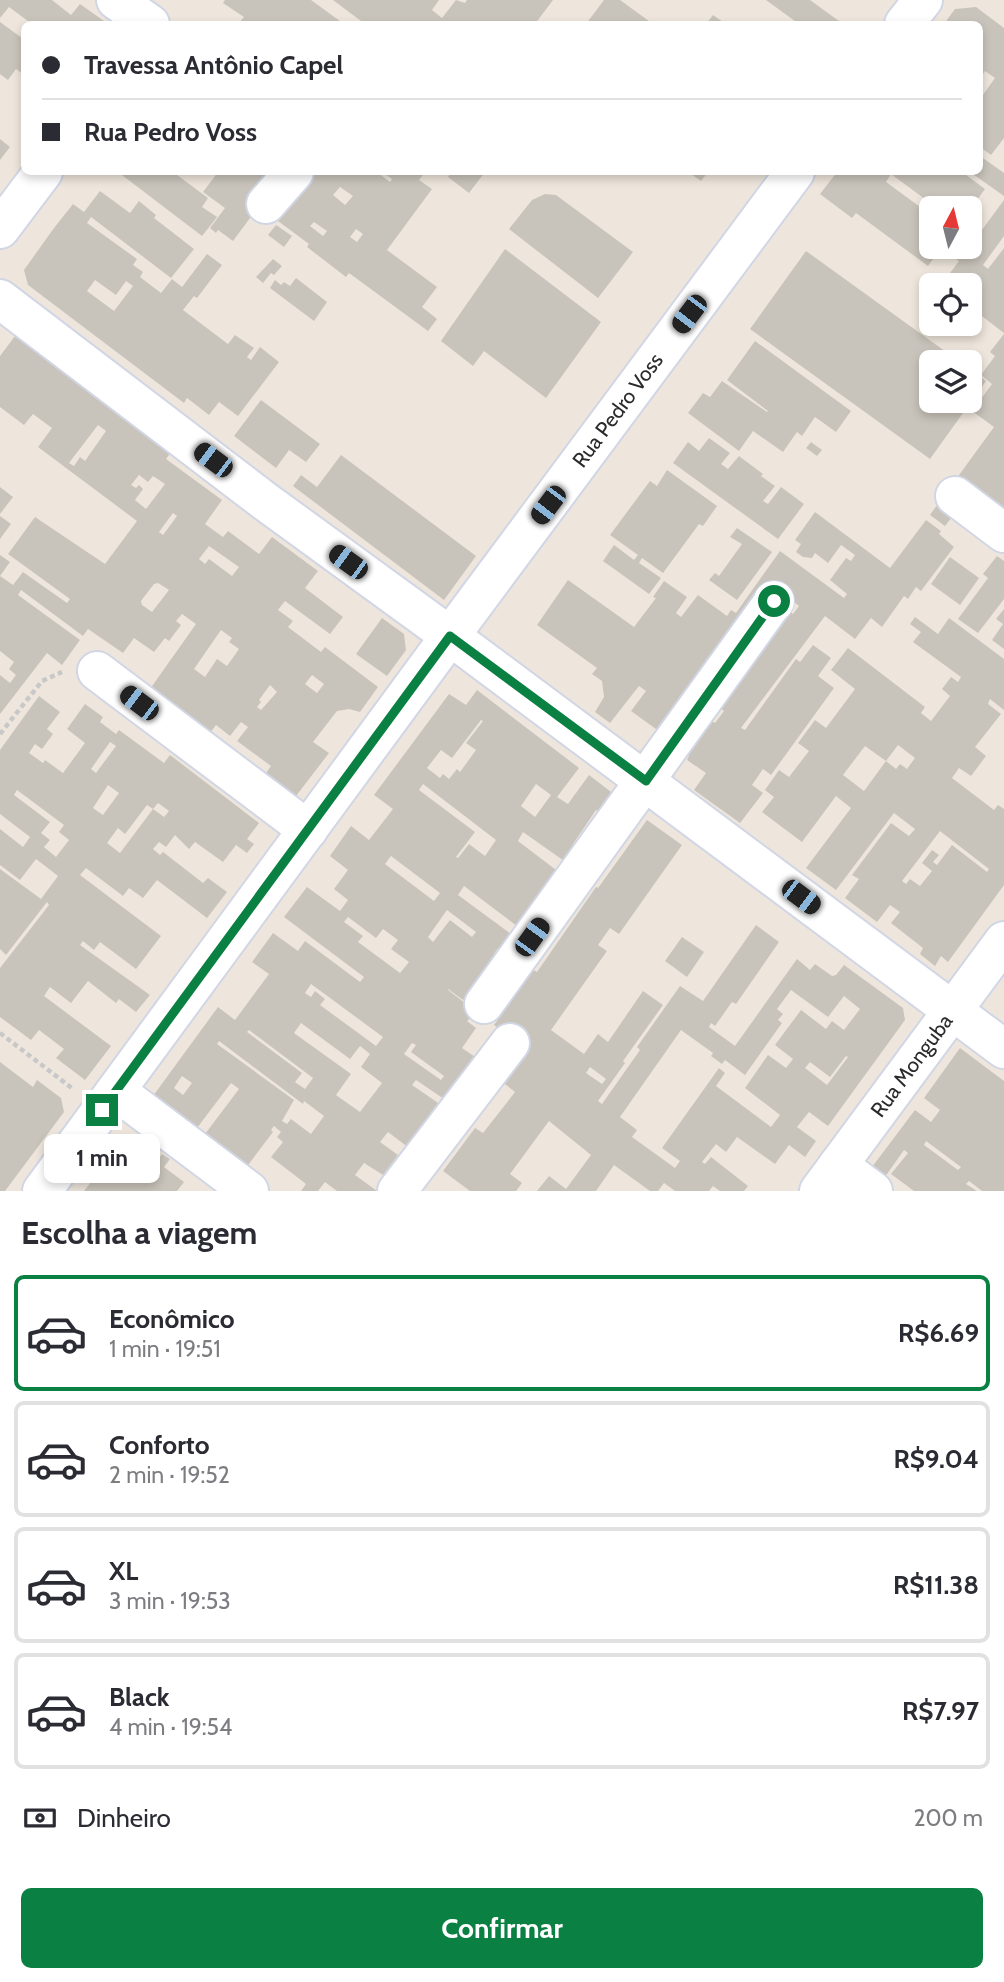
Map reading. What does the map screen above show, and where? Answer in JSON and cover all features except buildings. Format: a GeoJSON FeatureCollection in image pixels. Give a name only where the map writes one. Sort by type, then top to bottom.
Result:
{"type":"FeatureCollection","features":[{"type":"Feature","properties":{"kind":"street"},"geometry":{"type":"LineString","coordinates":[[116,0],[159,18]]}},
{"type":"Feature","properties":{"kind":"street"},"geometry":{"type":"LineString","coordinates":[[906,21],[923,0]]}},
{"type":"Feature","properties":{"kind":"street"},"geometry":{"type":"LineString","coordinates":[[0,229],[41,175]]}},
{"type":"Feature","properties":{"kind":"street"},"geometry":{"type":"LineString","coordinates":[[267,204],[291,175]]}},
{"type":"Feature","properties":{"kind":"street","name":"Rua Pedro Voss"},"geometry":{"type":"LineString","coordinates":[[42,1191],[793,175]]}},
{"type":"Feature","properties":{"kind":"street"},"geometry":{"type":"LineString","coordinates":[[0,299],[266,502],[646,781],[1004,1049]]}},
{"type":"Feature","properties":{"kind":"street"},"geometry":{"type":"LineString","coordinates":[[956,496],[1004,533]]}},
{"type":"Feature","properties":{"kind":"street"},"geometry":{"type":"LineString","coordinates":[[484,1004],[774,601]]}},
{"type":"Feature","properties":{"kind":"street"},"geometry":{"type":"LineString","coordinates":[[97,671],[307,830]]}},
{"type":"Feature","properties":{"kind":"street","name":"Rua Monguba"},"geometry":{"type":"LineString","coordinates":[[829,1178],[1004,941]]}},
{"type":"Feature","properties":{"kind":"street"},"geometry":{"type":"LineString","coordinates":[[397,1191],[510,1043]]}},
{"type":"Feature","properties":{"kind":"street"},"geometry":{"type":"LineString","coordinates":[[109,1100],[249,1191]]}},
{"type":"Feature","properties":{"kind":"street"},"geometry":{"type":"LineString","coordinates":[[829,1178],[873,1191]]}},
{"type":"Feature","properties":{"kind":"path"},"geometry":{"type":"LineString","coordinates":[[0,734],[42,681],[65,671],[97,671]]}},
{"type":"Feature","properties":{"kind":"path"},"geometry":{"type":"LineString","coordinates":[[0,1033],[109,1100]]}},
{"type":"Feature","properties":{"kind":"route"},"geometry":{"type":"LineString","coordinates":[[102,1110],[450,636],[646,781],[774,601]]}}]}
